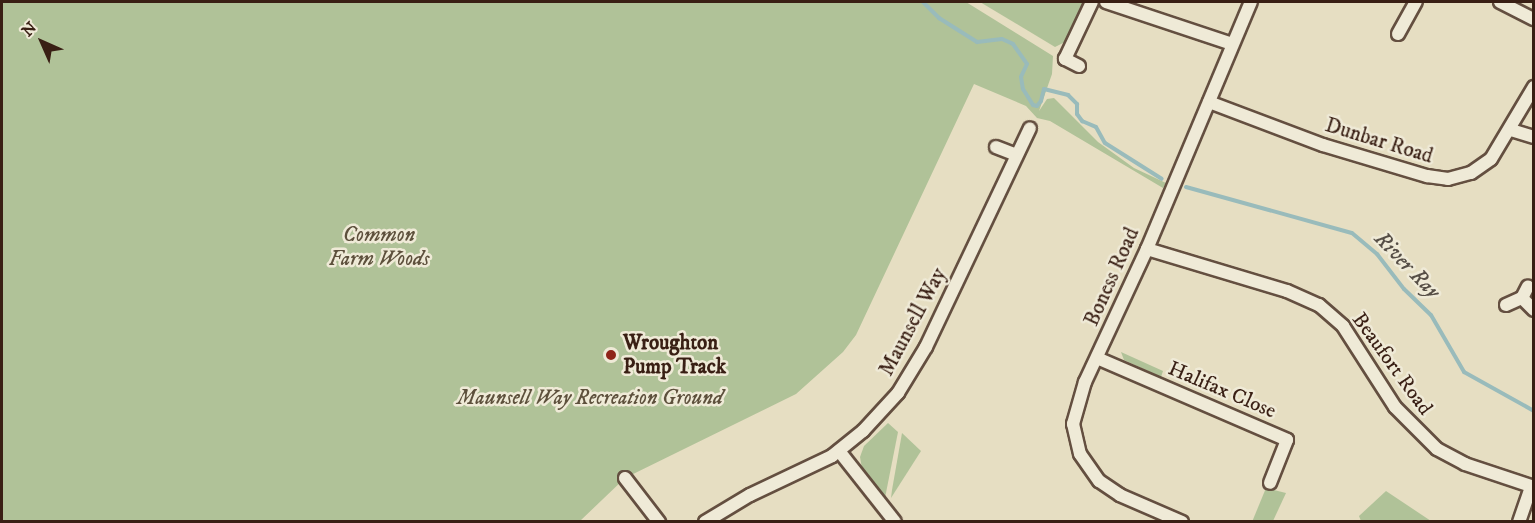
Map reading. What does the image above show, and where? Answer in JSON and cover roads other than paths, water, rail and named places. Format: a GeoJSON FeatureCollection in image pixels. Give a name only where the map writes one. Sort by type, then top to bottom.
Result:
{"type":"FeatureCollection","features":[{"type":"Feature","properties":{"kind":"street"},"geometry":{"type":"LineString","coordinates":[[1079,66],[1065,59],[1092,2]]}},
{"type":"Feature","properties":{"kind":"street"},"geometry":{"type":"LineString","coordinates":[[1106,2],[1232,44]]}},
{"type":"Feature","properties":{"kind":"street","name":"Boness Road"},"geometry":{"type":"LineString","coordinates":[[1182,522],[1112,490],[1083,461],[1073,424],[1079,397],[1147,249],[1251,2]]}},
{"type":"Feature","properties":{"kind":"street"},"geometry":{"type":"LineString","coordinates":[[1398,34],[1416,2]]}},
{"type":"Feature","properties":{"kind":"street"},"geometry":{"type":"LineString","coordinates":[[1500,2],[1533,19]]}},
{"type":"Feature","properties":{"kind":"street","name":"Dunbar Road"},"geometry":{"type":"LineString","coordinates":[[1209,102],[1323,145],[1438,179],[1460,177],[1481,167],[1511,130],[1533,87]]}},
{"type":"Feature","properties":{"kind":"street","name":"Maunsell Way"},"geometry":{"type":"LineString","coordinates":[[705,522],[839,451],[879,414],[910,377],[1030,128]]}},
{"type":"Feature","properties":{"kind":"street"},"geometry":{"type":"LineString","coordinates":[[1511,130],[1533,137]]}},
{"type":"Feature","properties":{"kind":"street"},"geometry":{"type":"LineString","coordinates":[[996,147],[1017,155]]}},
{"type":"Feature","properties":{"kind":"street","name":"Beaufort Road"},"geometry":{"type":"LineString","coordinates":[[1147,249],[1287,291],[1319,305],[1357,344],[1413,429],[1437,450],[1465,464],[1532,487]]}},
{"type":"Feature","properties":{"kind":"street"},"geometry":{"type":"LineString","coordinates":[[1506,305],[1522,298],[1528,286]]}},
{"type":"Feature","properties":{"kind":"street"},"geometry":{"type":"LineString","coordinates":[[1522,298],[1533,310]]}},
{"type":"Feature","properties":{"kind":"street","name":"Halifax Close"},"geometry":{"type":"LineString","coordinates":[[1097,358],[1287,440],[1270,483]]}},
{"type":"Feature","properties":{"kind":"street"},"geometry":{"type":"LineString","coordinates":[[839,451],[895,522]]}},
{"type":"Feature","properties":{"kind":"street"},"geometry":{"type":"LineString","coordinates":[[625,478],[659,522]]}},
{"type":"Feature","properties":{"kind":"street"},"geometry":{"type":"LineString","coordinates":[[1519,522],[1532,487]]}},
{"type":"Feature","properties":{"kind":"waterway","name":"River Ray"},"geometry":{"type":"LineString","coordinates":[[923,2],[939,18],[977,42],[1002,39],[1013,44],[1027,64],[1021,77],[1023,89],[1033,105],[1037,106],[1041,101],[1044,89],[1068,95],[1077,104],[1077,114],[1082,121],[1096,127],[1105,143],[1162,179]]}},
{"type":"Feature","properties":{"kind":"waterway","name":"River Ray"},"geometry":{"type":"LineString","coordinates":[[1186,187],[1352,233],[1377,254],[1404,289],[1431,315],[1464,372],[1534,411]]}},
{"type":"Feature","properties":{"kind":"place","name":"Wroughton Pump Track"},"geometry":{"type":"Point","coordinates":[611,355]}},
{"type":"Feature","properties":{"kind":"park label","name":"Common Farm Woods"},"geometry":{"type":"Point","coordinates":[379,247]}},
{"type":"Feature","properties":{"kind":"park label","name":"Maunsell Way Recreation Ground"},"geometry":{"type":"Point","coordinates":[590,398]}}]}
